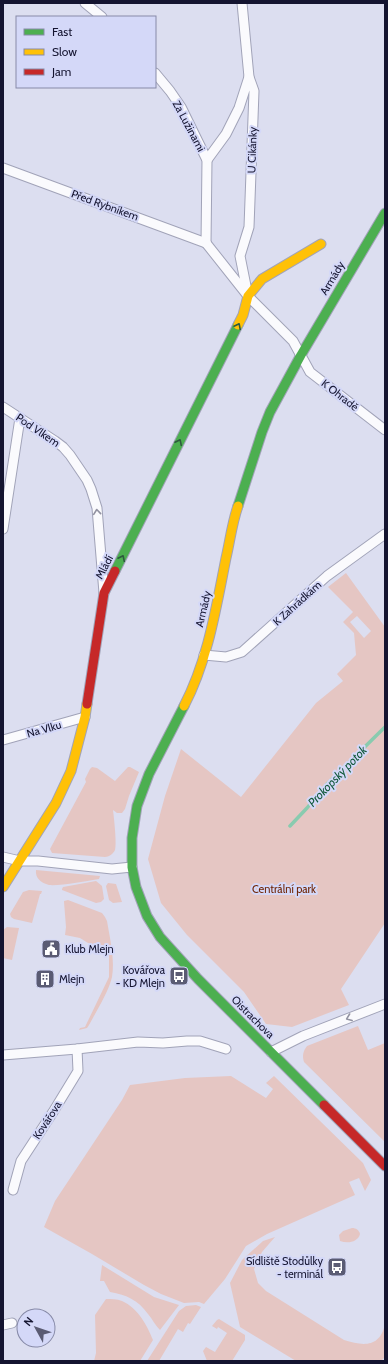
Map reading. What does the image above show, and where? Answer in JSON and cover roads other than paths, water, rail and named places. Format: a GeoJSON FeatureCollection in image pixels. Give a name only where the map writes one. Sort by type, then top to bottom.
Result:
{"type":"FeatureCollection","features":[{"type":"Feature","properties":{"kind":"street"},"geometry":{"type":"LineString","coordinates":[[86,3],[101,16]]}},
{"type":"Feature","properties":{"kind":"street","name":"U Cikánky"},"geometry":{"type":"LineString","coordinates":[[242,3],[249,77],[254,91],[249,227],[240,256],[248,296]]}},
{"type":"Feature","properties":{"kind":"street","name":"Za Lužinami"},"geometry":{"type":"LineString","coordinates":[[156,74],[181,107],[207,160],[206,243]]}},
{"type":"Feature","properties":{"kind":"street","name":"Za Lužinami"},"geometry":{"type":"LineString","coordinates":[[207,160],[226,134],[239,108],[249,77]]}},
{"type":"Feature","properties":{"kind":"street","name":"Před Rybníkem"},"geometry":{"type":"LineString","coordinates":[[3,168],[206,243]]}},
{"type":"Feature","properties":{"kind":"street","name":"Armády"},"geometry":{"type":"LineString","coordinates":[[132,867],[132,838],[137,806],[149,774],[189,696],[204,655],[213,622],[235,515],[262,432],[270,412],[301,355],[385,213]]}},
{"type":"Feature","properties":{"kind":"street"},"geometry":{"type":"LineString","coordinates":[[206,243],[248,296],[293,341],[301,355]]}},
{"type":"Feature","properties":{"kind":"street"},"geometry":{"type":"LineString","coordinates":[[248,296],[262,279],[321,244]]}},
{"type":"Feature","properties":{"kind":"street","name":"Mládí"},"geometry":{"type":"LineString","coordinates":[[3,887],[56,804],[71,771],[85,717],[104,593],[243,315],[248,296]]}},
{"type":"Feature","properties":{"kind":"street","name":"K Ohradě"},"geometry":{"type":"LineString","coordinates":[[301,355],[310,372],[385,430]]}},
{"type":"Feature","properties":{"kind":"street","name":"Pod Vlkem"},"geometry":{"type":"LineString","coordinates":[[3,407],[63,447],[82,472],[91,489],[97,508],[104,593]]}},
{"type":"Feature","properties":{"kind":"street"},"geometry":{"type":"LineString","coordinates":[[3,529],[20,418]]}},
{"type":"Feature","properties":{"kind":"street","name":"K Zahrádkám"},"geometry":{"type":"LineString","coordinates":[[204,655],[226,657],[242,652],[327,576],[385,534]]}},
{"type":"Feature","properties":{"kind":"street","name":"Na Vlku"},"geometry":{"type":"LineString","coordinates":[[3,740],[85,717]]}},
{"type":"Feature","properties":{"kind":"street"},"geometry":{"type":"LineString","coordinates":[[3,857],[20,861],[38,861],[112,869],[132,867]]}},
{"type":"Feature","properties":{"kind":"street","name":"Oistrachova"},"geometry":{"type":"LineString","coordinates":[[132,867],[140,902],[160,937],[198,979],[385,1166]]}},
{"type":"Feature","properties":{"kind":"street"},"geometry":{"type":"LineString","coordinates":[[271,1052],[303,1036],[385,1004]]}},
{"type":"Feature","properties":{"kind":"street"},"geometry":{"type":"LineString","coordinates":[[3,1055],[138,1042],[163,1043],[187,1040],[200,1041],[226,1049]]}},
{"type":"Feature","properties":{"kind":"street","name":"Kovářova"},"geometry":{"type":"LineString","coordinates":[[12,1190],[21,1161],[78,1071],[77,1049]]}},
{"type":"Feature","properties":{"kind":"waterway","name":"Prokopský potok"},"geometry":{"type":"LineString","coordinates":[[290,826],[326,785],[385,727]]}},
{"type":"Feature","properties":{"kind":"place","name":"Klub Mlejn"},"geometry":{"type":"Point","coordinates":[51,949]}},
{"type":"Feature","properties":{"kind":"place","name":"Kovářova - KD Mlejn"},"geometry":{"type":"Point","coordinates":[179,976]}},
{"type":"Feature","properties":{"kind":"place","name":"Mlejn"},"geometry":{"type":"Point","coordinates":[45,979]}},
{"type":"Feature","properties":{"kind":"place","name":"Sídliště Stodůlky - terminál"},"geometry":{"type":"Point","coordinates":[337,1267]}},
{"type":"Feature","properties":{"kind":"park label","name":"Centrální park"},"geometry":{"type":"Point","coordinates":[284,889]}}]}
